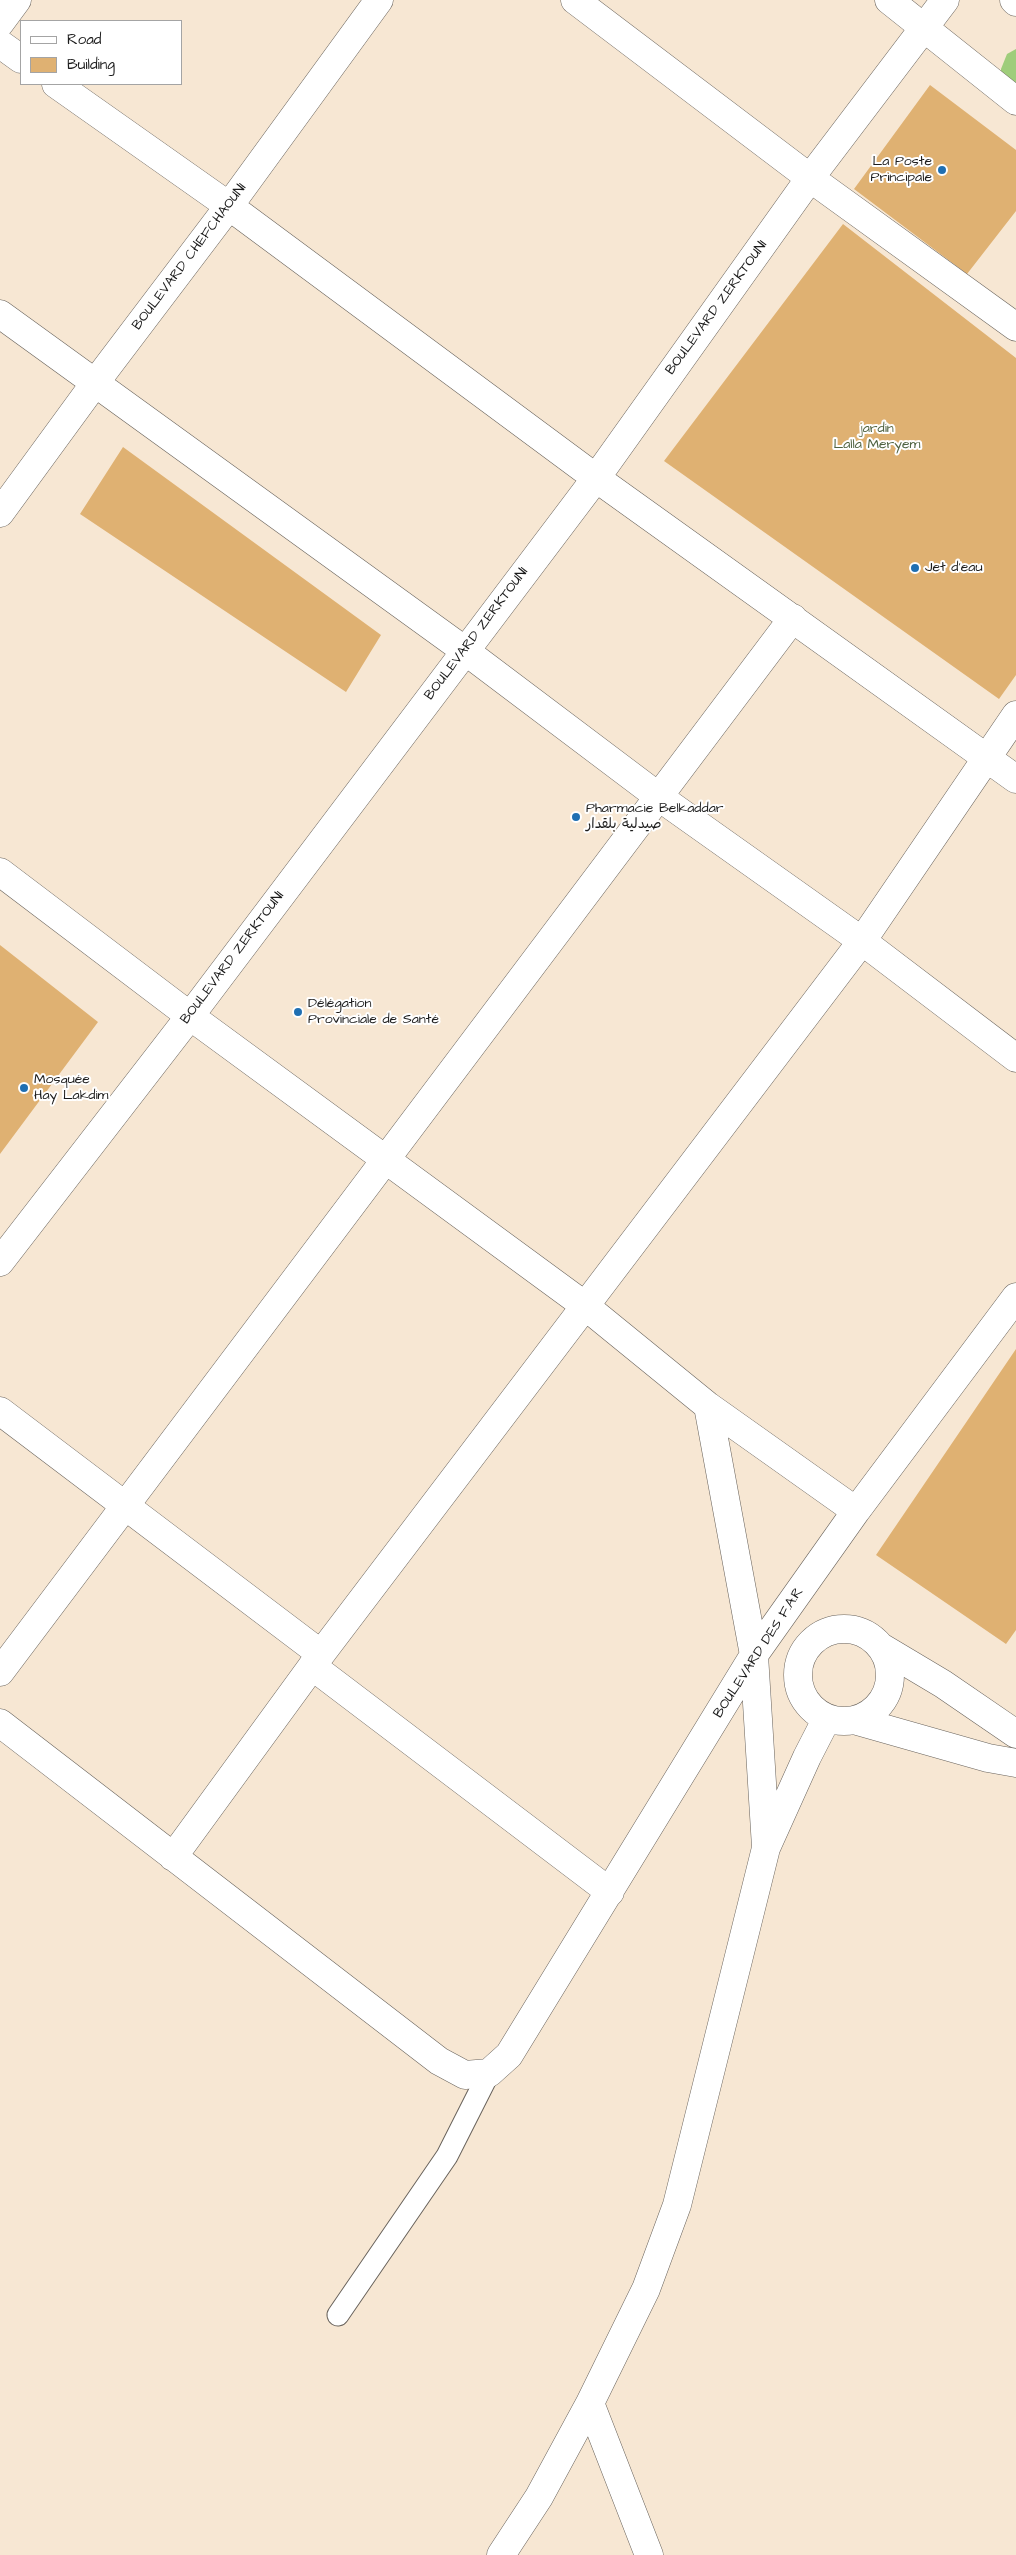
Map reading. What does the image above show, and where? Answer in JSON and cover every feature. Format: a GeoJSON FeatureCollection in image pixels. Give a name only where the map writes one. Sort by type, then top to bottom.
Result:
{"type":"FeatureCollection","features":[{"type":"Feature","properties":{"kind":"street"},"geometry":{"type":"LineString","coordinates":[[0,23],[17,0]]}},
{"type":"Feature","properties":{"kind":"street","name":"BOULEVARD CHEFCHAOUNI"},"geometry":{"type":"LineString","coordinates":[[0,513],[95,382],[230,206],[380,0]]}},
{"type":"Feature","properties":{"kind":"street"},"geometry":{"type":"LineString","coordinates":[[575,0],[810,178],[1016,327]]}},
{"type":"Feature","properties":{"kind":"street"},"geometry":{"type":"LineString","coordinates":[[889,0],[1016,101]]}},
{"type":"Feature","properties":{"kind":"street","name":"BOULEVARD ZERKTOUNI"},"geometry":{"type":"LineString","coordinates":[[0,1262],[190,1016],[464,650],[596,478],[810,178],[945,0]]}},
{"type":"Feature","properties":{"kind":"street"},"geometry":{"type":"LineString","coordinates":[[0,44],[20,58]]}},
{"type":"Feature","properties":{"kind":"street"},"geometry":{"type":"LineString","coordinates":[[57,85],[230,206],[596,478],[1016,779]]}},
{"type":"Feature","properties":{"kind":"street"},"geometry":{"type":"LineString","coordinates":[[0,314],[464,650],[660,797],[862,940],[1016,1058]]}},
{"type":"Feature","properties":{"kind":"street"},"geometry":{"type":"LineString","coordinates":[[0,1672],[660,797],[792,618]]}},
{"type":"Feature","properties":{"kind":"street"},"geometry":{"type":"LineString","coordinates":[[173,1857],[317,1660],[584,1305],[634,1244],[862,940],[1016,715]]}},
{"type":"Feature","properties":{"kind":"street"},"geometry":{"type":"LineString","coordinates":[[0,872],[385,1161],[584,1305],[708,1406],[856,1511]]}},
{"type":"Feature","properties":{"kind":"street","name":"BOULEVARD DES F.A.R"},"geometry":{"type":"LineString","coordinates":[[489,2073],[509,2055],[754,1655],[856,1511],[1016,1297]]}},
{"type":"Feature","properties":{"kind":"street"},"geometry":{"type":"LineString","coordinates":[[708,1406],[754,1655],[766,1848]]}},
{"type":"Feature","properties":{"kind":"street"},"geometry":{"type":"LineString","coordinates":[[0,1411],[125,1507],[610,1892]]}},
{"type":"Feature","properties":{"kind":"street"},"geometry":{"type":"LineString","coordinates":[[786,1610],[806,1649]]}},
{"type":"Feature","properties":{"kind":"street"},"geometry":{"type":"LineString","coordinates":[[1016,1734],[944,1684],[882,1647],[868,1636],[852,1630],[835,1630],[819,1637],[806,1649],[799,1664],[798,1680],[803,1697],[813,1710],[988,1758],[1016,1763]]}},
{"type":"Feature","properties":{"kind":"street"},"geometry":{"type":"LineString","coordinates":[[501,2555],[539,2497],[590,2403],[646,2289],[677,2205],[766,1848],[807,1757],[841,1719],[871,1713],[884,1699],[890,1681],[889,1663],[882,1647]]}},
{"type":"Feature","properties":{"kind":"street"},"geometry":{"type":"LineString","coordinates":[[0,1723],[439,2062],[466,2075],[489,2073]]}},
{"type":"Feature","properties":{"kind":"street"},"geometry":{"type":"LineString","coordinates":[[590,2403],[649,2555]]}},
{"type":"Feature","properties":{"kind":"lane"},"geometry":{"type":"LineString","coordinates":[[338,2315],[447,2156],[489,2073]]}},
{"type":"Feature","properties":{"kind":"green space"},"geometry":{"type":"Polygon","coordinates":[[[1016,49],[1016,92],[1001,74],[1001,69],[1007,54],[1016,49]]]}},
{"type":"Feature","properties":{"kind":"building","name":"La Poste Principale"},"geometry":{"type":"Polygon","coordinates":[[[930,85],[1016,150],[1016,211],[967,274],[854,189],[930,85]]]}},
{"type":"Feature","properties":{"kind":"building","name":"jardin Lalla Meryem"},"geometry":{"type":"Polygon","coordinates":[[[843,224],[1016,358],[1016,675],[999,699],[664,461],[843,224]]]}},
{"type":"Feature","properties":{"kind":"building"},"geometry":{"type":"Polygon","coordinates":[[[123,447],[381,635],[346,692],[80,514],[123,447]]]}},
{"type":"Feature","properties":{"kind":"building","name":"Mosquée Hay Lakdim"},"geometry":{"type":"Polygon","coordinates":[[[0,945],[98,1022],[0,1154],[0,945]]]}},
{"type":"Feature","properties":{"kind":"building"},"geometry":{"type":"Polygon","coordinates":[[[1016,1349],[1016,1630],[1006,1644],[876,1555],[1016,1349]]]}},
{"type":"Feature","properties":{"kind":"place","name":"La Poste Principale"},"geometry":{"type":"Point","coordinates":[942,170]}},
{"type":"Feature","properties":{"kind":"place","name":"Jet d'eau"},"geometry":{"type":"Point","coordinates":[915,568]}},
{"type":"Feature","properties":{"kind":"place","name":"Pharmacie Belkaddar صيدلية بلقدار"},"geometry":{"type":"Point","coordinates":[576,817]}},
{"type":"Feature","properties":{"kind":"place","name":"Délégation Provinciale de Santé"},"geometry":{"type":"Point","coordinates":[298,1012]}},
{"type":"Feature","properties":{"kind":"place","name":"Mosquée Hay Lakdim"},"geometry":{"type":"Point","coordinates":[24,1088]}}]}
